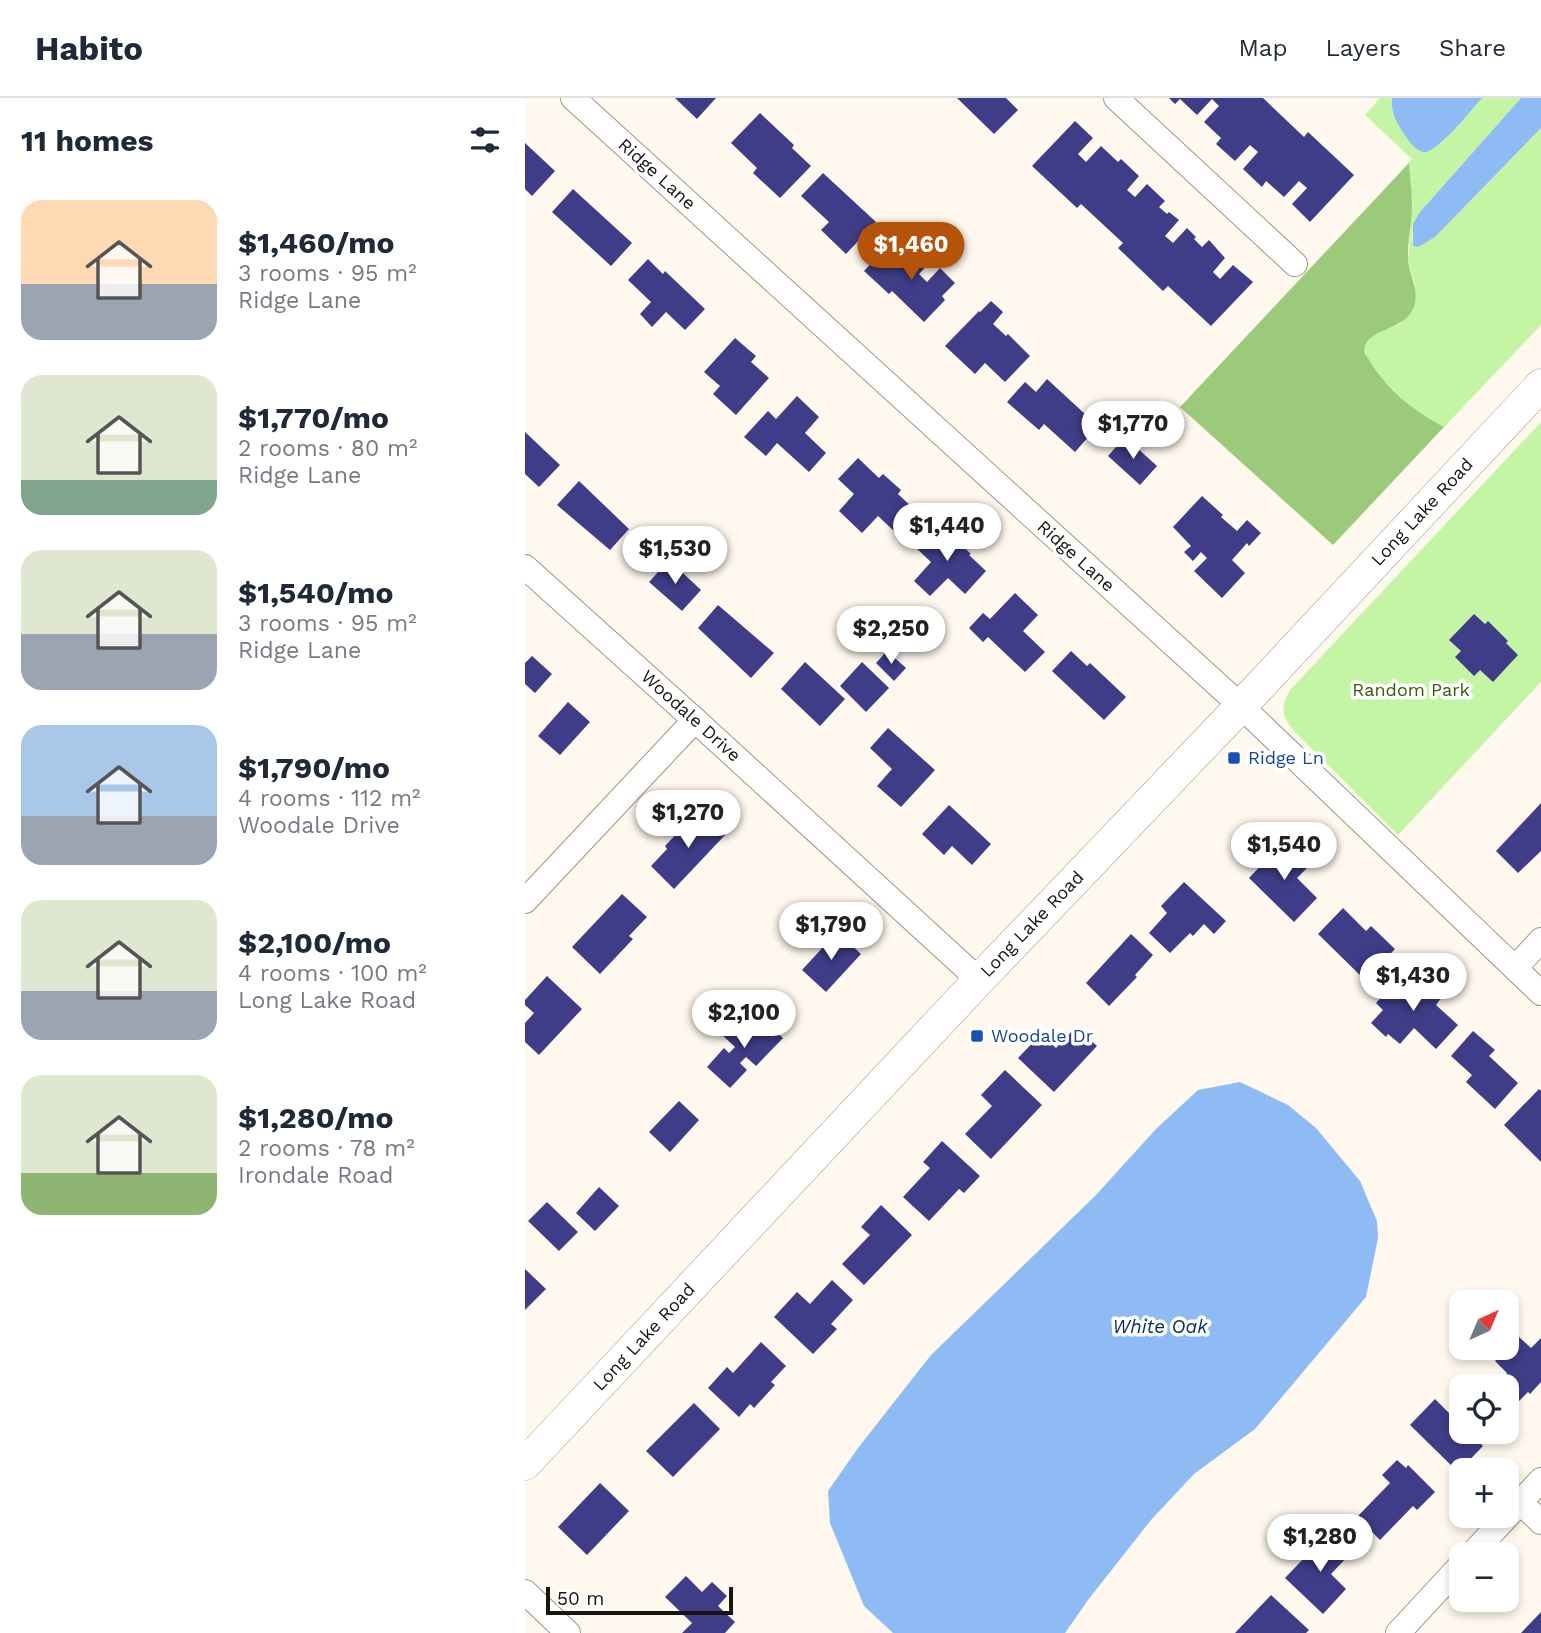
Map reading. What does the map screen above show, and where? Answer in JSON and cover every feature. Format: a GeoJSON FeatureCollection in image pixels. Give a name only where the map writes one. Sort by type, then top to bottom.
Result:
{"type":"FeatureCollection","features":[{"type":"Feature","properties":{"kind":"street","name":"Ridge Lane"},"geometry":{"type":"LineString","coordinates":[[573,98],[1241,706],[1541,993]]}},
{"type":"Feature","properties":{"kind":"street"},"geometry":{"type":"LineString","coordinates":[[1116,98],[1295,264]]}},
{"type":"Feature","properties":{"kind":"street","name":"Long Lake Road"},"geometry":{"type":"LineString","coordinates":[[525,1464],[1541,385]]}},
{"type":"Feature","properties":{"kind":"street","name":"Woodale Drive"},"geometry":{"type":"LineString","coordinates":[[525,567],[979,980]]}},
{"type":"Feature","properties":{"kind":"street"},"geometry":{"type":"LineString","coordinates":[[525,901],[695,720]]}},
{"type":"Feature","properties":{"kind":"street"},"geometry":{"type":"LineString","coordinates":[[1515,968],[1541,940]]}},
{"type":"Feature","properties":{"kind":"street"},"geometry":{"type":"LineString","coordinates":[[1483,1542],[1541,1480]]}},
{"type":"Feature","properties":{"kind":"street"},"geometry":{"type":"LineString","coordinates":[[1520,1502],[1541,1522]]}},
{"type":"Feature","properties":{"kind":"street"},"geometry":{"type":"LineString","coordinates":[[1398,1633],[1449,1578]]}},
{"type":"Feature","properties":{"kind":"street"},"geometry":{"type":"LineString","coordinates":[[525,1592],[569,1633]]}},
{"type":"Feature","properties":{"kind":"green space"},"geometry":{"type":"Polygon","coordinates":[[[1380,98],[1392,98],[1393,113],[1405,135],[1440,144],[1482,98],[1521,98],[1420,212],[1412,234],[1413,246],[1435,237],[1541,128],[1541,325],[1444,427],[1425,417],[1396,394],[1376,371],[1365,350],[1367,342],[1373,336],[1401,324],[1415,284],[1408,261],[1412,206],[1409,163],[1412,159],[1365,115],[1380,98]]]}},
{"type":"Feature","properties":{"kind":"green space"},"geometry":{"type":"Polygon","coordinates":[[[1409,163],[1412,206],[1408,261],[1415,287],[1415,303],[1404,320],[1371,338],[1366,344],[1365,353],[1378,373],[1401,398],[1444,427],[1333,545],[1180,407],[1409,163]]]}},
{"type":"Feature","properties":{"kind":"green space","name":"Random Park"},"geometry":{"type":"Polygon","coordinates":[[[1541,422],[1541,682],[1398,835],[1292,729],[1283,710],[1285,701],[1290,690],[1541,422]]]}},
{"type":"Feature","properties":{"kind":"water"},"geometry":{"type":"Polygon","coordinates":[[[1392,98],[1482,98],[1445,139],[1429,151],[1423,152],[1412,144],[1398,124],[1393,114],[1392,98]]]}},
{"type":"Feature","properties":{"kind":"water"},"geometry":{"type":"Polygon","coordinates":[[[1521,98],[1541,98],[1541,128],[1435,237],[1418,247],[1413,246],[1413,224],[1420,212],[1521,98]]]}},
{"type":"Feature","properties":{"kind":"water","name":"White Oak"},"geometry":{"type":"Polygon","coordinates":[[[1240,1082],[1288,1105],[1316,1128],[1360,1181],[1377,1221],[1378,1238],[1366,1297],[1255,1429],[1194,1474],[1151,1520],[1065,1633],[893,1633],[864,1606],[830,1523],[828,1491],[931,1355],[1095,1196],[1156,1129],[1198,1090],[1240,1082]]]}},
{"type":"Feature","properties":{"kind":"building"},"geometry":{"type":"Polygon","coordinates":[[[675,98],[716,98],[697,119],[675,98]]]}},
{"type":"Feature","properties":{"kind":"building"},"geometry":{"type":"Polygon","coordinates":[[[957,98],[1006,98],[1018,110],[994,134],[957,98]]]}},
{"type":"Feature","properties":{"kind":"building"},"geometry":{"type":"Polygon","coordinates":[[[1169,98],[1263,98],[1304,137],[1308,132],[1354,175],[1310,222],[1292,204],[1307,188],[1299,181],[1284,197],[1266,181],[1262,187],[1243,169],[1258,152],[1250,145],[1235,161],[1216,144],[1221,138],[1204,122],[1219,106],[1212,99],[1197,115],[1180,99],[1175,104],[1169,98]]]}},
{"type":"Feature","properties":{"kind":"building"},"geometry":{"type":"Polygon","coordinates":[[[760,113],[794,145],[792,148],[811,166],[780,198],[753,173],[757,168],[731,143],[760,113]]]}},
{"type":"Feature","properties":{"kind":"building"},"geometry":{"type":"Polygon","coordinates":[[[1075,121],[1093,138],[1078,154],[1086,162],[1101,146],[1118,162],[1121,159],[1139,176],[1127,190],[1135,197],[1147,184],[1165,201],[1159,207],[1179,220],[1165,236],[1173,243],[1187,228],[1202,247],[1209,240],[1225,258],[1213,272],[1220,279],[1233,265],[1253,282],[1211,326],[1168,286],[1163,291],[1118,248],[1123,243],[1081,204],[1077,208],[1032,166],[1075,121]]]}},
{"type":"Feature","properties":{"kind":"building"},"geometry":{"type":"Polygon","coordinates":[[[525,143],[555,171],[532,196],[525,189],[525,143]]]}},
{"type":"Feature","properties":{"kind":"building"},"geometry":{"type":"Polygon","coordinates":[[[823,173],[876,222],[846,254],[821,230],[829,222],[801,196],[823,173]]]}},
{"type":"Feature","properties":{"kind":"building"},"geometry":{"type":"Polygon","coordinates":[[[573,189],[632,243],[611,266],[552,212],[573,189]]]}},
{"type":"Feature","properties":{"kind":"building"},"geometry":{"type":"Polygon","coordinates":[[[886,248],[904,265],[920,248],[932,260],[919,274],[927,282],[940,268],[955,283],[942,296],[945,300],[924,322],[892,291],[889,294],[864,271],[886,248]]]}},
{"type":"Feature","properties":{"kind":"building"},"geometry":{"type":"Polygon","coordinates":[[[648,259],[663,274],[665,271],[705,309],[685,330],[666,312],[652,327],[640,314],[651,302],[628,280],[648,259]]]}},
{"type":"Feature","properties":{"kind":"building"},"geometry":{"type":"Polygon","coordinates":[[[991,301],[1003,312],[993,324],[1006,336],[1008,334],[1030,356],[1005,382],[985,363],[975,374],[945,346],[991,301]]]}},
{"type":"Feature","properties":{"kind":"building"},"geometry":{"type":"Polygon","coordinates":[[[735,338],[756,356],[751,362],[769,378],[736,415],[713,394],[720,386],[704,372],[735,338]]]}},
{"type":"Feature","properties":{"kind":"building"},"geometry":{"type":"Polygon","coordinates":[[[1047,379],[1098,426],[1075,452],[1044,424],[1039,430],[1007,402],[1025,382],[1036,392],[1047,379]]]}},
{"type":"Feature","properties":{"kind":"building"},"geometry":{"type":"Polygon","coordinates":[[[797,396],[819,417],[805,433],[826,453],[809,472],[777,443],[766,456],[744,437],[768,411],[776,419],[797,396]]]}},
{"type":"Feature","properties":{"kind":"building"},"geometry":{"type":"Polygon","coordinates":[[[525,432],[560,465],[539,487],[525,474],[525,432]]]}},
{"type":"Feature","properties":{"kind":"building"},"geometry":{"type":"Polygon","coordinates":[[[1125,437],[1157,466],[1140,485],[1108,456],[1125,437]]]}},
{"type":"Feature","properties":{"kind":"building"},"geometry":{"type":"Polygon","coordinates":[[[858,458],[879,478],[883,474],[901,490],[898,494],[915,510],[895,532],[878,516],[862,533],[839,511],[854,494],[838,479],[858,458]]]}},
{"type":"Feature","properties":{"kind":"building"},"geometry":{"type":"Polygon","coordinates":[[[579,481],[629,529],[610,550],[557,505],[579,481]]]}},
{"type":"Feature","properties":{"kind":"building"},"geometry":{"type":"Polygon","coordinates":[[[1202,496],[1237,531],[1247,520],[1261,533],[1249,546],[1247,543],[1232,560],[1245,573],[1222,598],[1194,571],[1207,558],[1201,552],[1193,561],[1184,552],[1191,546],[1173,527],[1202,496]]]}},
{"type":"Feature","properties":{"kind":"building"},"geometry":{"type":"Polygon","coordinates":[[[938,523],[986,571],[965,594],[948,578],[930,596],[914,581],[931,562],[915,547],[938,523]]]}},
{"type":"Feature","properties":{"kind":"building"},"geometry":{"type":"Polygon","coordinates":[[[669,560],[701,590],[682,611],[649,582],[669,560]]]}},
{"type":"Feature","properties":{"kind":"building"},"geometry":{"type":"Polygon","coordinates":[[[1015,593],[1038,615],[1023,631],[1045,652],[1025,672],[988,637],[983,642],[969,628],[983,613],[990,619],[1015,593]]]}},
{"type":"Feature","properties":{"kind":"building"},"geometry":{"type":"Polygon","coordinates":[[[718,605],[774,653],[751,678],[698,628],[718,605]]]}},
{"type":"Feature","properties":{"kind":"building"},"geometry":{"type":"Polygon","coordinates":[[[1474,614],[1485,624],[1488,621],[1518,655],[1493,682],[1480,670],[1474,676],[1455,657],[1461,651],[1449,640],[1474,614]]]}},
{"type":"Feature","properties":{"kind":"building"},"geometry":{"type":"Polygon","coordinates":[[[887,651],[906,668],[894,681],[876,663],[887,651]]]}},
{"type":"Feature","properties":{"kind":"building"},"geometry":{"type":"Polygon","coordinates":[[[1071,651],[1087,666],[1090,663],[1126,697],[1104,720],[1052,671],[1071,651]]]}},
{"type":"Feature","properties":{"kind":"building"},"geometry":{"type":"Polygon","coordinates":[[[532,656],[552,674],[535,693],[525,684],[525,663],[532,656]]]}},
{"type":"Feature","properties":{"kind":"building"},"geometry":{"type":"Polygon","coordinates":[[[805,662],[845,699],[820,726],[781,689],[805,662]]]}},
{"type":"Feature","properties":{"kind":"building"},"geometry":{"type":"Polygon","coordinates":[[[862,662],[889,688],[866,712],[840,686],[862,662]]]}},
{"type":"Feature","properties":{"kind":"building"},"geometry":{"type":"Polygon","coordinates":[[[568,702],[590,722],[560,755],[538,736],[568,702]]]}},
{"type":"Feature","properties":{"kind":"building"},"geometry":{"type":"Polygon","coordinates":[[[888,728],[935,770],[901,807],[877,786],[892,769],[870,748],[888,728]]]}},
{"type":"Feature","properties":{"kind":"building"},"geometry":{"type":"Polygon","coordinates":[[[1541,803],[1541,851],[1518,873],[1496,851],[1541,803]]]}},
{"type":"Feature","properties":{"kind":"building"},"geometry":{"type":"Polygon","coordinates":[[[949,805],[991,844],[972,865],[952,846],[944,855],[922,834],[949,805]]]}},
{"type":"Feature","properties":{"kind":"building"},"geometry":{"type":"Polygon","coordinates":[[[703,812],[726,834],[674,889],[651,866],[683,827],[686,829],[703,812]]]}},
{"type":"Feature","properties":{"kind":"building"},"geometry":{"type":"Polygon","coordinates":[[[1283,842],[1308,867],[1297,878],[1317,898],[1294,922],[1249,878],[1283,842]]]}},
{"type":"Feature","properties":{"kind":"building"},"geometry":{"type":"Polygon","coordinates":[[[1184,882],[1226,921],[1214,934],[1204,924],[1193,936],[1190,933],[1170,953],[1149,933],[1167,913],[1161,906],[1184,882]]]}},
{"type":"Feature","properties":{"kind":"building"},"geometry":{"type":"Polygon","coordinates":[[[622,894],[647,917],[629,936],[633,939],[600,974],[572,947],[622,894]]]}},
{"type":"Feature","properties":{"kind":"building"},"geometry":{"type":"Polygon","coordinates":[[[1343,908],[1366,931],[1371,926],[1395,949],[1365,980],[1318,934],[1343,908]]]}},
{"type":"Feature","properties":{"kind":"building"},"geometry":{"type":"Polygon","coordinates":[[[837,932],[861,954],[826,992],[802,970],[837,932]]]}},
{"type":"Feature","properties":{"kind":"building"},"geometry":{"type":"Polygon","coordinates":[[[1131,934],[1153,955],[1135,975],[1137,977],[1109,1006],[1086,983],[1131,934]]]}},
{"type":"Feature","properties":{"kind":"building"},"geometry":{"type":"Polygon","coordinates":[[[1415,975],[1441,998],[1436,1005],[1458,1025],[1436,1049],[1414,1028],[1400,1044],[1388,1034],[1386,1037],[1371,1023],[1383,1010],[1376,1003],[1396,981],[1403,988],[1415,975]]]}},
{"type":"Feature","properties":{"kind":"building"},"geometry":{"type":"Polygon","coordinates":[[[547,976],[582,1009],[539,1055],[525,1042],[525,1023],[534,1013],[525,1005],[525,1000],[547,976]]]}},
{"type":"Feature","properties":{"kind":"building"},"geometry":{"type":"Polygon","coordinates":[[[759,1016],[783,1038],[756,1066],[746,1057],[740,1063],[747,1070],[730,1088],[707,1067],[724,1048],[729,1053],[735,1047],[721,1034],[733,1021],[745,1032],[759,1016]]]}},
{"type":"Feature","properties":{"kind":"building"},"geometry":{"type":"Polygon","coordinates":[[[1076,1027],[1097,1046],[1054,1092],[1018,1058],[1041,1034],[1056,1048],[1076,1027]]]}},
{"type":"Feature","properties":{"kind":"building"},"geometry":{"type":"Polygon","coordinates":[[[1473,1031],[1495,1050],[1489,1056],[1518,1083],[1495,1109],[1466,1082],[1472,1075],[1451,1056],[1473,1031]]]}},
{"type":"Feature","properties":{"kind":"building"},"geometry":{"type":"Polygon","coordinates":[[[1005,1070],[1042,1105],[991,1159],[965,1134],[992,1106],[981,1095],[1005,1070]]]}},
{"type":"Feature","properties":{"kind":"building"},"geometry":{"type":"Polygon","coordinates":[[[1539,1089],[1541,1091],[1541,1162],[1504,1125],[1539,1089]]]}},
{"type":"Feature","properties":{"kind":"building"},"geometry":{"type":"Polygon","coordinates":[[[679,1101],[699,1120],[670,1152],[649,1132],[679,1101]]]}},
{"type":"Feature","properties":{"kind":"building"},"geometry":{"type":"Polygon","coordinates":[[[942,1141],[980,1176],[964,1193],[959,1189],[929,1221],[903,1197],[930,1168],[923,1162],[942,1141]]]}},
{"type":"Feature","properties":{"kind":"building"},"geometry":{"type":"Polygon","coordinates":[[[599,1187],[619,1206],[595,1231],[576,1213],[599,1187]]]}},
{"type":"Feature","properties":{"kind":"building"},"geometry":{"type":"Polygon","coordinates":[[[547,1202],[578,1232],[559,1251],[528,1221],[547,1202]]]}},
{"type":"Feature","properties":{"kind":"building"},"geometry":{"type":"Polygon","coordinates":[[[881,1205],[912,1235],[864,1285],[842,1264],[870,1235],[861,1227],[881,1205]]]}},
{"type":"Feature","properties":{"kind":"building"},"geometry":{"type":"Polygon","coordinates":[[[525,1269],[546,1289],[525,1310],[525,1269]]]}},
{"type":"Feature","properties":{"kind":"building"},"geometry":{"type":"Polygon","coordinates":[[[832,1280],[853,1300],[831,1324],[837,1329],[813,1354],[774,1317],[797,1292],[810,1304],[832,1280]]]}},
{"type":"Feature","properties":{"kind":"building"},"geometry":{"type":"Polygon","coordinates":[[[1519,1337],[1531,1348],[1541,1338],[1541,1382],[1519,1401],[1519,1374],[1506,1374],[1495,1361],[1519,1360],[1519,1337]]]}},
{"type":"Feature","properties":{"kind":"building"},"geometry":{"type":"Polygon","coordinates":[[[761,1342],[786,1366],[771,1382],[775,1385],[754,1408],[750,1404],[739,1417],[708,1388],[727,1367],[733,1373],[761,1342]]]}},
{"type":"Feature","properties":{"kind":"building"},"geometry":{"type":"Polygon","coordinates":[[[1435,1399],[1449,1413],[1449,1444],[1483,1446],[1471,1458],[1449,1458],[1449,1463],[1410,1425],[1435,1399]]]}},
{"type":"Feature","properties":{"kind":"building"},"geometry":{"type":"Polygon","coordinates":[[[694,1403],[720,1429],[673,1477],[646,1451],[694,1403]]]}},
{"type":"Feature","properties":{"kind":"building"},"geometry":{"type":"Polygon","coordinates":[[[1397,1460],[1406,1468],[1408,1465],[1435,1492],[1417,1510],[1413,1506],[1380,1540],[1357,1517],[1390,1483],[1382,1475],[1397,1460]]]}},
{"type":"Feature","properties":{"kind":"building"},"geometry":{"type":"Polygon","coordinates":[[[600,1483],[629,1511],[587,1555],[558,1527],[600,1483]]]}},
{"type":"Feature","properties":{"kind":"building"},"geometry":{"type":"Polygon","coordinates":[[[1328,1533],[1350,1554],[1331,1574],[1346,1589],[1323,1614],[1285,1578],[1328,1533]]]}},
{"type":"Feature","properties":{"kind":"building"},"geometry":{"type":"Polygon","coordinates":[[[686,1576],[702,1592],[712,1582],[727,1596],[718,1606],[735,1622],[725,1633],[682,1633],[692,1623],[665,1597],[686,1576]]]}},
{"type":"Feature","properties":{"kind":"building"},"geometry":{"type":"Polygon","coordinates":[[[1271,1595],[1309,1630],[1306,1633],[1235,1633],[1271,1595]]]}},
{"type":"Feature","properties":{"kind":"building"},"geometry":{"type":"Polygon","coordinates":[[[1541,1612],[1541,1633],[1521,1633],[1541,1612]]]}},
{"type":"Feature","properties":{"kind":"place","name":"Ridge Ln"},"geometry":{"type":"Point","coordinates":[1234,758]}},
{"type":"Feature","properties":{"kind":"place","name":"Woodale Dr"},"geometry":{"type":"Point","coordinates":[977,1036]}}]}
